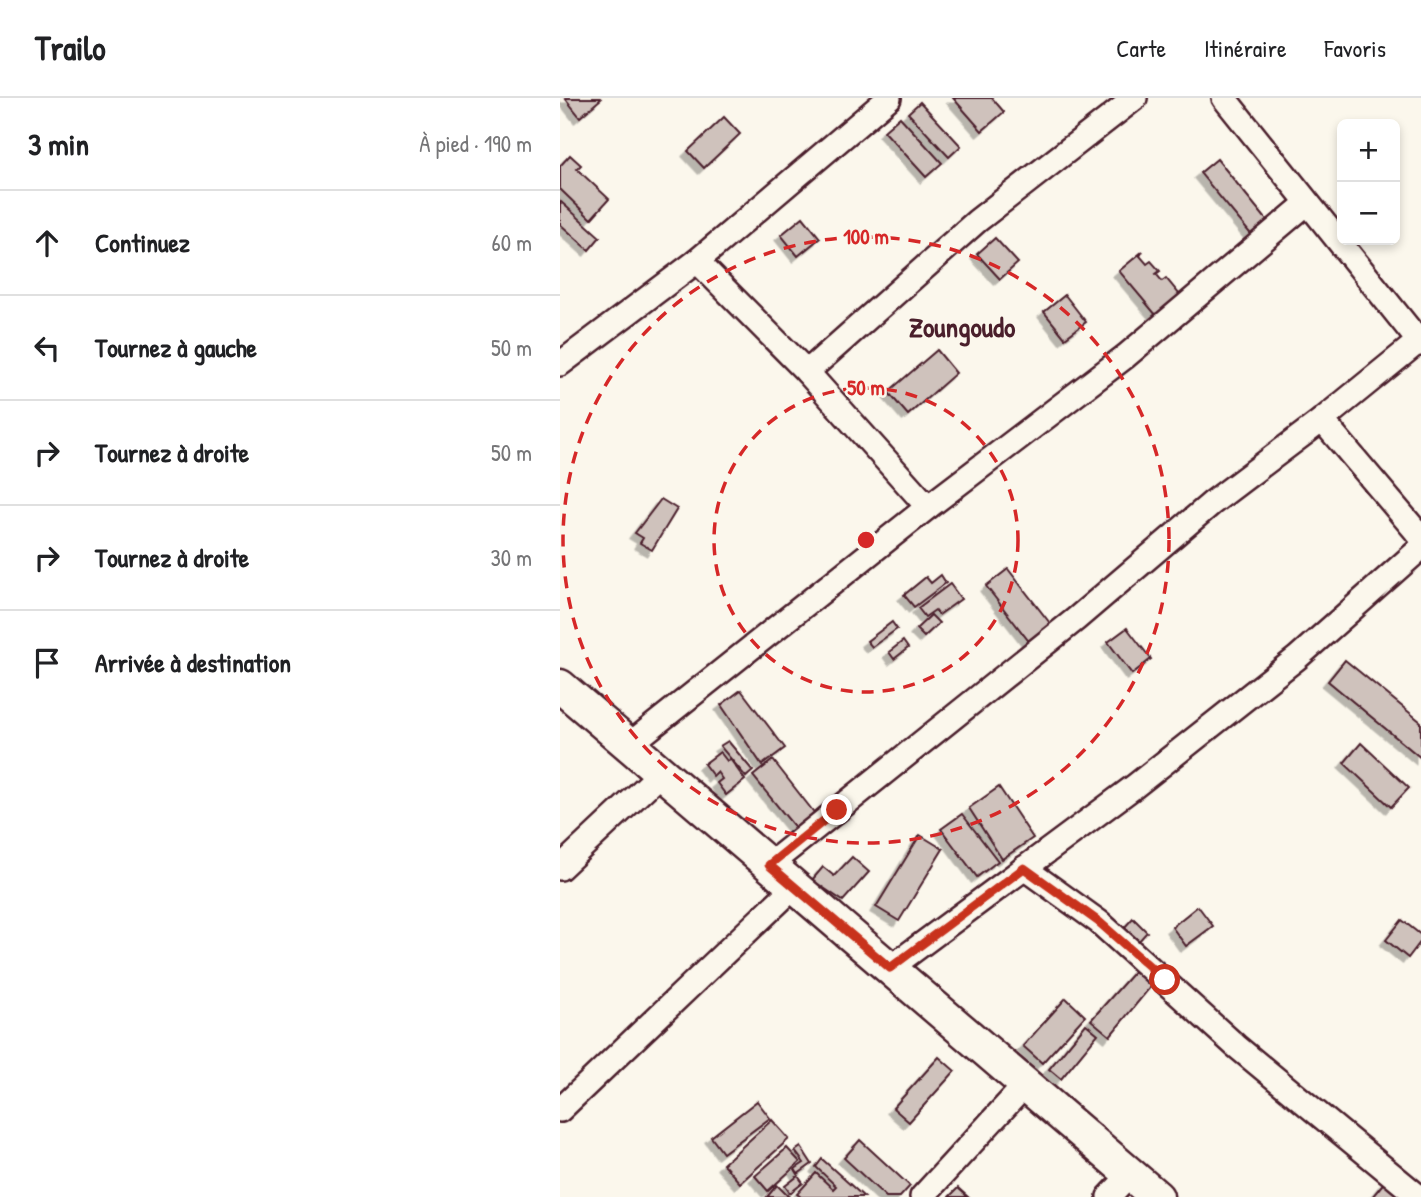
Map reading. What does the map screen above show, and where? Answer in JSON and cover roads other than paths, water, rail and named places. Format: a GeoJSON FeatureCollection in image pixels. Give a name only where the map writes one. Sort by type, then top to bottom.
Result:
{"type":"FeatureCollection","features":[{"type":"Feature","properties":{"kind":"main road"},"geometry":{"type":"LineString","coordinates":[[560,686],[1025,1085],[1119,1186],[1157,1197]]}},
{"type":"Feature","properties":{"kind":"street"},"geometry":{"type":"LineString","coordinates":[[560,364],[697,261],[889,98]]}},
{"type":"Feature","properties":{"kind":"street"},"geometry":{"type":"LineString","coordinates":[[807,372],[978,221],[1135,98]]}},
{"type":"Feature","properties":{"kind":"street"},"geometry":{"type":"LineString","coordinates":[[769,865],[1076,619],[1212,503],[1420,343],[1306,204],[1224,98]]}},
{"type":"Feature","properties":{"kind":"street"},"geometry":{"type":"LineString","coordinates":[[629,745],[928,506],[1126,356],[1306,204]]}},
{"type":"Feature","properties":{"kind":"street"},"geometry":{"type":"LineString","coordinates":[[697,261],[807,372],[928,506]]}},
{"type":"Feature","properties":{"kind":"street"},"geometry":{"type":"LineString","coordinates":[[1322,420],[1421,537]]}},
{"type":"Feature","properties":{"kind":"street"},"geometry":{"type":"LineString","coordinates":[[890,968],[1135,786],[1297,658],[1421,548]]}},
{"type":"Feature","properties":{"kind":"street"},"geometry":{"type":"LineString","coordinates":[[560,868],[661,773]]}},
{"type":"Feature","properties":{"kind":"street"},"geometry":{"type":"LineString","coordinates":[[1024,868],[1099,922],[1236,1046],[1419,1197]]}},
{"type":"Feature","properties":{"kind":"street"},"geometry":{"type":"LineString","coordinates":[[560,1110],[794,887]]}},
{"type":"Feature","properties":{"kind":"street"},"geometry":{"type":"LineString","coordinates":[[922,1197],[1025,1085]]}},
{"type":"Feature","properties":{"kind":"district","name":"Zoungoudo"},"geometry":{"type":"Point","coordinates":[962,327]}}]}
